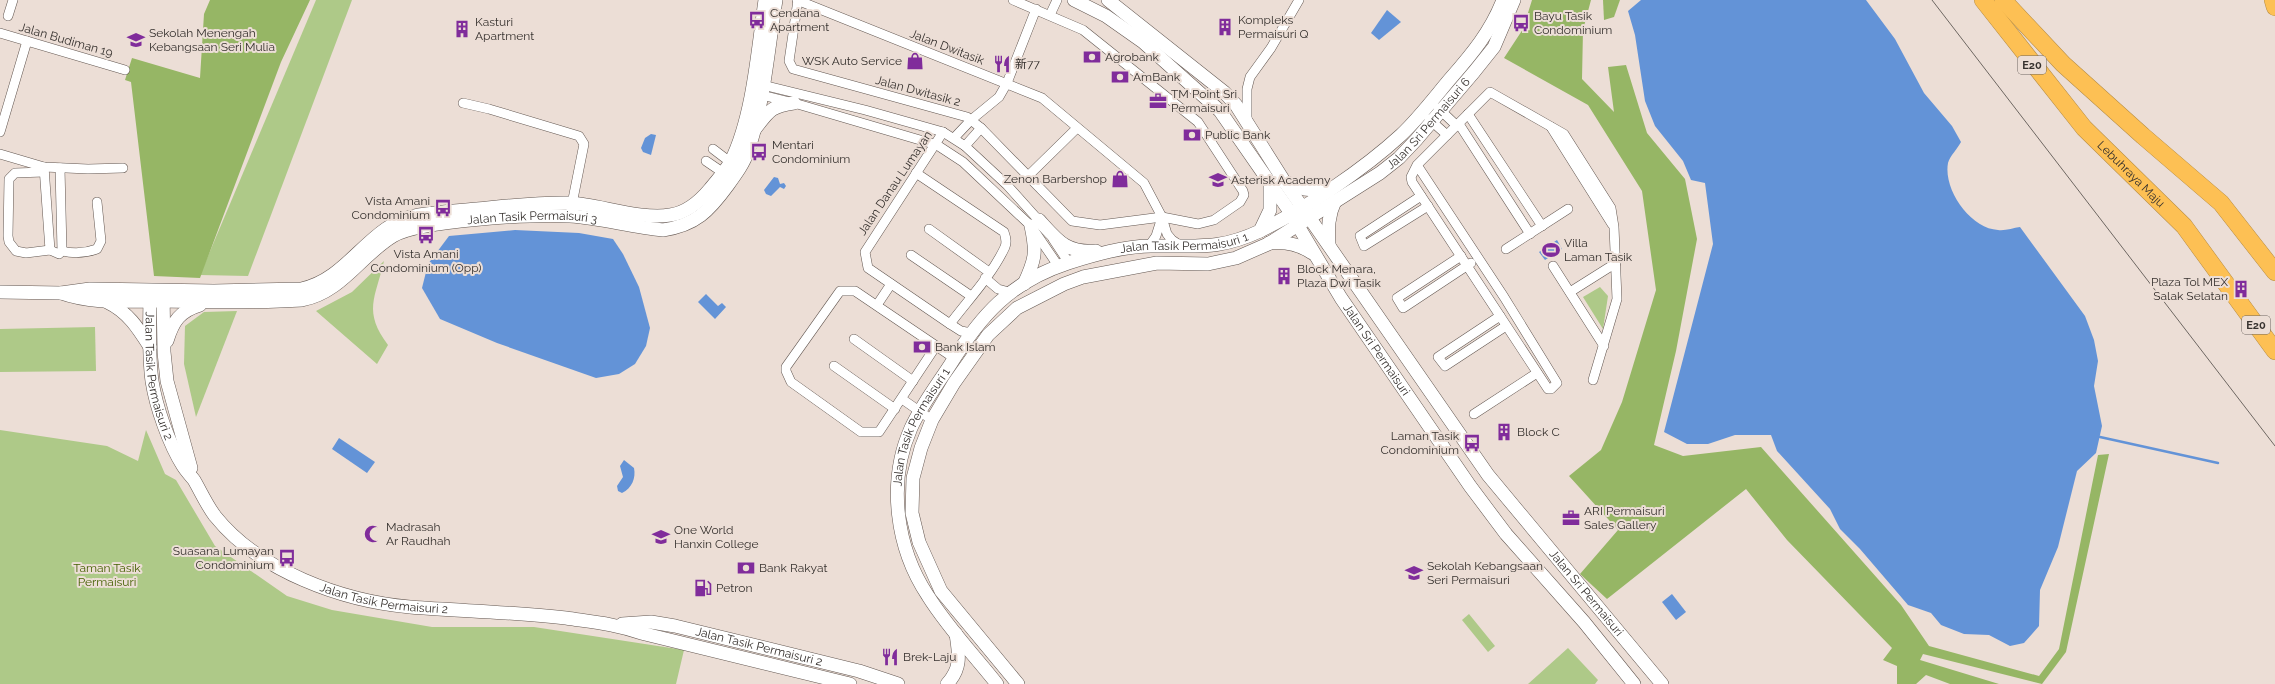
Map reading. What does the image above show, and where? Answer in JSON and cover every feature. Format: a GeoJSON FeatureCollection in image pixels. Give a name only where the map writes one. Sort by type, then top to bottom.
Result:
{"type":"FeatureCollection","features":[{"type":"Feature","properties":{"kind":"highway","name":"Lebuhraya Maju"},"geometry":{"type":"LineString","coordinates":[[1983,0],[2084,128],[2184,226],[2275,352]]}},
{"type":"Feature","properties":{"kind":"highway","name":"E20"},"geometry":{"type":"LineString","coordinates":[[2003,0],[2064,64],[2143,136],[2221,203],[2275,272]]}},
{"type":"Feature","properties":{"kind":"highway"},"geometry":{"type":"LineString","coordinates":[[2273,0],[2275,7]]}},
{"type":"Feature","properties":{"kind":"street"},"geometry":{"type":"LineString","coordinates":[[8,16],[13,0]]}},
{"type":"Feature","properties":{"kind":"street","name":"Jalan Tasik Permaisuri 3"},"geometry":{"type":"LineString","coordinates":[[157,296],[306,288],[330,278],[378,233],[400,220],[418,215],[527,204],[570,210],[670,216],[686,210],[702,200],[748,152],[754,131],[756,89],[765,0]]}},
{"type":"Feature","properties":{"kind":"street","name":"Jalan Tasik Permaisuri 3"},"geometry":{"type":"LineString","coordinates":[[731,171],[756,89],[776,0]]}},
{"type":"Feature","properties":{"kind":"street","name":"Jalan Dwitasik 2"},"geometry":{"type":"LineString","coordinates":[[798,0],[789,61],[793,69],[967,117],[981,128],[1027,177],[1072,221],[1100,226],[1162,217],[1198,224],[1211,221],[1240,202],[1244,195],[1243,191],[1198,122],[1082,30],[1036,9],[1029,3],[1013,0]]}},
{"type":"Feature","properties":{"kind":"street","name":"Jalan Dwitasik"},"geometry":{"type":"LineString","coordinates":[[798,0],[1042,98],[1144,183],[1162,217],[1167,234],[1172,240],[1184,248]]}},
{"type":"Feature","properties":{"kind":"street"},"geometry":{"type":"LineString","coordinates":[[1050,15],[1057,0]]}},
{"type":"Feature","properties":{"kind":"street","name":"Jalan Sri Permaisuri"},"geometry":{"type":"LineString","coordinates":[[1074,0],[1123,27],[1211,101],[1228,122],[1270,184],[1294,220],[1312,253],[1470,486],[1506,534],[1584,622],[1634,684]]}},
{"type":"Feature","properties":{"kind":"street","name":"Jalan Sri Permaisuri"},"geometry":{"type":"LineString","coordinates":[[1108,0],[1224,92],[1236,104],[1284,181],[1488,475],[1662,684]]}},
{"type":"Feature","properties":{"kind":"street"},"geometry":{"type":"LineString","coordinates":[[1247,123],[1247,89],[1250,77],[1271,48],[1299,0]]}},
{"type":"Feature","properties":{"kind":"street","name":"Jalan Sri Permaisuri 6"},"geometry":{"type":"LineString","coordinates":[[1306,212],[1325,192],[1377,156],[1403,133],[1479,45],[1496,18],[1503,0]]}},
{"type":"Feature","properties":{"kind":"street","name":"Jalan Sri Permaisuri 6"},"geometry":{"type":"LineString","coordinates":[[1306,212],[1335,201],[1380,173],[1440,129],[1446,115],[1494,47],[1514,0]]}},
{"type":"Feature","properties":{"kind":"street"},"geometry":{"type":"LineString","coordinates":[[954,138],[971,120],[999,97],[1007,83],[1036,9]]}},
{"type":"Feature","properties":{"kind":"street","name":"Jalan Budiman 19"},"geometry":{"type":"LineString","coordinates":[[0,33],[125,70]]}},
{"type":"Feature","properties":{"kind":"street"},"geometry":{"type":"LineString","coordinates":[[0,132],[3,109],[27,41]]}},
{"type":"Feature","properties":{"kind":"street"},"geometry":{"type":"LineString","coordinates":[[756,89],[794,103],[937,145],[963,162],[1035,223],[1069,248],[1085,252],[1119,250]]}},
{"type":"Feature","properties":{"kind":"street"},"geometry":{"type":"LineString","coordinates":[[756,89],[865,110],[944,132],[965,146],[1007,185],[1065,267],[1082,272],[1134,260],[1145,260],[1157,263]]}},
{"type":"Feature","properties":{"kind":"street"},"geometry":{"type":"LineString","coordinates":[[1417,165],[1557,383],[1556,386],[1548,389],[1428,206],[1411,177],[1417,165],[1440,129],[1458,125],[1490,92],[1551,127],[1614,226],[1617,298],[1594,380]]}},
{"type":"Feature","properties":{"kind":"street"},"geometry":{"type":"LineString","coordinates":[[1431,102],[1458,125],[1530,234]]}},
{"type":"Feature","properties":{"kind":"street"},"geometry":{"type":"LineString","coordinates":[[754,131],[771,108],[779,105],[794,103]]}},
{"type":"Feature","properties":{"kind":"street"},"geometry":{"type":"LineString","coordinates":[[463,104],[496,111],[579,136],[584,144],[570,210]]}},
{"type":"Feature","properties":{"kind":"street"},"geometry":{"type":"LineString","coordinates":[[1422,112],[1440,129]]}},
{"type":"Feature","properties":{"kind":"street"},"geometry":{"type":"LineString","coordinates":[[1468,114],[1542,226]]}},
{"type":"Feature","properties":{"kind":"street"},"geometry":{"type":"LineString","coordinates":[[965,146],[981,128]]}},
{"type":"Feature","properties":{"kind":"street"},"geometry":{"type":"LineString","coordinates":[[1027,177],[1077,128]]}},
{"type":"Feature","properties":{"kind":"street","name":"Jalan Danau Lumayan"},"geometry":{"type":"LineString","coordinates":[[944,132],[937,145],[916,173],[865,250],[868,268],[961,331],[971,333]]}},
{"type":"Feature","properties":{"kind":"street"},"geometry":{"type":"LineString","coordinates":[[713,150],[731,171]]}},
{"type":"Feature","properties":{"kind":"street"},"geometry":{"type":"LineString","coordinates":[[0,154],[44,170]]}},
{"type":"Feature","properties":{"kind":"street"},"geometry":{"type":"LineString","coordinates":[[706,161],[731,171]]}},
{"type":"Feature","properties":{"kind":"street"},"geometry":{"type":"LineString","coordinates":[[60,168],[62,251]]}},
{"type":"Feature","properties":{"kind":"street"},"geometry":{"type":"LineString","coordinates":[[97,202],[101,241],[97,249],[88,253],[71,254],[62,251],[56,254],[50,250],[26,253],[16,251],[9,242],[8,190],[11,175],[22,172],[60,168],[123,168]]}},
{"type":"Feature","properties":{"kind":"street"},"geometry":{"type":"LineString","coordinates":[[44,170],[50,250]]}},
{"type":"Feature","properties":{"kind":"street"},"geometry":{"type":"LineString","coordinates":[[916,173],[1004,232],[1007,239],[1005,247],[987,275],[950,324]]}},
{"type":"Feature","properties":{"kind":"street"},"geometry":{"type":"LineString","coordinates":[[1284,181],[1304,189],[1325,192]]}},
{"type":"Feature","properties":{"kind":"street"},"geometry":{"type":"LineString","coordinates":[[1260,231],[1270,210],[1270,184]]}},
{"type":"Feature","properties":{"kind":"street"},"geometry":{"type":"LineString","coordinates":[[1422,196],[1360,236],[1364,246],[1428,206]]}},
{"type":"Feature","properties":{"kind":"street"},"geometry":{"type":"LineString","coordinates":[[1329,245],[1328,225],[1330,212],[1335,201]]}},
{"type":"Feature","properties":{"kind":"street"},"geometry":{"type":"LineString","coordinates":[[1506,249],[1568,209]]}},
{"type":"Feature","properties":{"kind":"street","name":"Jalan Tasik Permaisuri 3"},"geometry":{"type":"LineString","coordinates":[[157,296],[209,302],[290,301],[314,298],[341,282],[393,236],[414,228],[528,217],[570,210]]}},
{"type":"Feature","properties":{"kind":"street"},"geometry":{"type":"LineString","coordinates":[[1294,220],[1306,212]]}},
{"type":"Feature","properties":{"kind":"street"},"geometry":{"type":"LineString","coordinates":[[1149,246],[1156,236],[1162,217]]}},
{"type":"Feature","properties":{"kind":"street","name":"Jalan Tasik Permaisuri 1"},"geometry":{"type":"LineString","coordinates":[[1000,684],[956,633],[928,596],[917,577],[898,523],[897,484],[900,463],[910,430],[954,358],[971,333],[994,305],[1009,292],[1065,267],[1119,250],[1149,246],[1184,248],[1210,247],[1228,244],[1260,231],[1294,220]]}},
{"type":"Feature","properties":{"kind":"street","name":"Jalan Tasik Permaisuri 1"},"geometry":{"type":"LineString","coordinates":[[1018,684],[941,591],[919,542],[912,513],[913,478],[921,448],[932,420],[954,383],[988,335],[1017,308],[1064,284],[1083,277],[1157,263],[1208,264],[1236,258],[1268,244],[1294,220]]}},
{"type":"Feature","properties":{"kind":"street"},"geometry":{"type":"LineString","coordinates":[[1024,284],[1035,254],[1035,223]]}},
{"type":"Feature","properties":{"kind":"street"},"geometry":{"type":"LineString","coordinates":[[929,229],[987,275],[998,289],[1009,292]]}},
{"type":"Feature","properties":{"kind":"street"},"geometry":{"type":"LineString","coordinates":[[1268,244],[1289,243],[1302,246],[1312,253]]}},
{"type":"Feature","properties":{"kind":"street"},"geometry":{"type":"LineString","coordinates":[[911,254],[971,296]]}},
{"type":"Feature","properties":{"kind":"street"},"geometry":{"type":"LineString","coordinates":[[1461,256],[1397,298],[1403,308],[1478,258]]}},
{"type":"Feature","properties":{"kind":"street"},"geometry":{"type":"LineString","coordinates":[[1570,292],[1616,263]]}},
{"type":"Feature","properties":{"kind":"street"},"geometry":{"type":"LineString","coordinates":[[1553,266],[1604,346]]}},
{"type":"Feature","properties":{"kind":"street"},"geometry":{"type":"LineString","coordinates":[[1017,308],[1027,295],[1065,267]]}},
{"type":"Feature","properties":{"kind":"street"},"geometry":{"type":"LineString","coordinates":[[877,305],[890,284]]}},
{"type":"Feature","properties":{"kind":"street"},"geometry":{"type":"LineString","coordinates":[[0,292],[61,293],[90,289],[157,296]]}},
{"type":"Feature","properties":{"kind":"street"},"geometry":{"type":"LineString","coordinates":[[936,346],[882,430],[864,434],[791,382],[786,371],[786,367],[840,291],[855,292],[877,305],[954,358]]}},
{"type":"Feature","properties":{"kind":"street"},"geometry":{"type":"LineString","coordinates":[[61,293],[77,299],[105,301],[157,296]]}},
{"type":"Feature","properties":{"kind":"street","name":"Jalan Tasik Permaisuri 2"},"geometry":{"type":"LineString","coordinates":[[157,296],[150,347],[152,382],[157,403],[178,458],[193,478],[215,516],[248,547],[283,570],[325,588],[374,601],[408,607],[534,614],[618,625],[641,633],[850,684]]}},
{"type":"Feature","properties":{"kind":"street","name":"Jalan Tasik Permaisuri 2"},"geometry":{"type":"LineString","coordinates":[[157,296],[167,381],[193,478]]}},
{"type":"Feature","properties":{"kind":"street"},"geometry":{"type":"LineString","coordinates":[[105,301],[119,307],[128,315],[150,347]]}},
{"type":"Feature","properties":{"kind":"street"},"geometry":{"type":"LineString","coordinates":[[164,352],[175,319],[185,310],[209,302]]}},
{"type":"Feature","properties":{"kind":"street"},"geometry":{"type":"LineString","coordinates":[[1500,316],[1438,357],[1445,366],[1506,326]]}},
{"type":"Feature","properties":{"kind":"street"},"geometry":{"type":"LineString","coordinates":[[854,339],[913,381]]}},
{"type":"Feature","properties":{"kind":"street"},"geometry":{"type":"LineString","coordinates":[[834,366],[895,409]]}},
{"type":"Feature","properties":{"kind":"street"},"geometry":{"type":"LineString","coordinates":[[1474,414],[1537,373]]}},
{"type":"Feature","properties":{"kind":"street"},"geometry":{"type":"LineString","coordinates":[[902,399],[932,420]]}},
{"type":"Feature","properties":{"kind":"street"},"geometry":{"type":"LineString","coordinates":[[1584,622],[1582,606],[1586,602],[1595,604]]}},
{"type":"Feature","properties":{"kind":"street","name":"Jalan Tasik Permaisuri 2"},"geometry":{"type":"LineString","coordinates":[[618,625],[651,622],[675,626],[859,670],[882,681],[898,684]]}},
{"type":"Feature","properties":{"kind":"street"},"geometry":{"type":"LineString","coordinates":[[972,628],[984,652],[1002,674],[1000,684]]}},
{"type":"Feature","properties":{"kind":"street"},"geometry":{"type":"LineString","coordinates":[[947,684],[956,675],[959,656],[956,633]]}},
{"type":"Feature","properties":{"kind":"green space"},"geometry":{"type":"Polygon","coordinates":[[[210,0],[310,0],[281,62],[200,278],[154,276],[131,82],[125,80],[132,58],[200,78],[204,14],[210,0]]]}},
{"type":"Feature","properties":{"kind":"green space"},"geometry":{"type":"Polygon","coordinates":[[[316,0],[352,0],[248,276],[200,275],[316,0]]]}},
{"type":"Feature","properties":{"kind":"green space"},"geometry":{"type":"Polygon","coordinates":[[[1532,0],[1591,0],[1583,30],[1582,79],[1614,112],[1608,67],[1626,65],[1647,133],[1685,179],[1697,239],[1676,351],[1654,445],[1683,456],[1761,447],[1901,605],[1929,646],[2039,676],[2059,649],[2098,455],[2109,454],[2066,652],[2042,684],[1923,654],[1920,660],[1999,684],[1950,684],[1926,675],[1916,684],[1897,684],[1897,666],[1883,660],[1892,648],[1787,540],[1746,489],[1607,599],[1580,574],[1618,530],[1569,476],[1601,450],[1622,402],[1656,290],[1642,191],[1588,105],[1504,58],[1523,29],[1532,0]]]}},
{"type":"Feature","properties":{"kind":"green space"},"geometry":{"type":"Polygon","coordinates":[[[1603,0],[1620,0],[1614,17],[1604,20],[1603,0]]]}},
{"type":"Feature","properties":{"kind":"green space"},"geometry":{"type":"Polygon","coordinates":[[[384,261],[373,304],[373,314],[380,333],[388,345],[377,364],[316,311],[352,292],[384,261]]]}},
{"type":"Feature","properties":{"kind":"green space"},"geometry":{"type":"Polygon","coordinates":[[[1600,287],[1608,296],[1603,329],[1583,297],[1600,287]]]}},
{"type":"Feature","properties":{"kind":"green space"},"geometry":{"type":"Polygon","coordinates":[[[237,311],[196,417],[184,364],[185,326],[204,312],[237,311]]]}},
{"type":"Feature","properties":{"kind":"green space"},"geometry":{"type":"Polygon","coordinates":[[[95,327],[96,371],[0,372],[0,329],[95,327]]]}},
{"type":"Feature","properties":{"kind":"green space","name":"Taman Tasik Permaisuri"},"geometry":{"type":"Polygon","coordinates":[[[0,430],[107,446],[138,461],[146,430],[165,474],[176,480],[215,546],[287,596],[332,610],[432,627],[534,627],[684,650],[676,684],[0,684],[0,430]]]}},
{"type":"Feature","properties":{"kind":"green space"},"geometry":{"type":"Polygon","coordinates":[[[1469,614],[1495,646],[1488,652],[1462,620],[1469,614]]]}},
{"type":"Feature","properties":{"kind":"green space"},"geometry":{"type":"Polygon","coordinates":[[[1568,648],[1598,680],[1595,684],[1528,684],[1568,648]]]}},
{"type":"Feature","properties":{"kind":"water"},"geometry":{"type":"Polygon","coordinates":[[[1641,0],[1866,0],[1895,39],[1924,93],[1952,126],[1961,142],[1949,160],[1948,174],[1950,185],[1961,206],[1978,223],[1988,228],[2006,230],[2020,227],[2085,316],[2094,340],[2098,361],[2094,386],[2102,426],[2096,453],[2077,471],[2058,547],[2040,590],[2039,626],[2024,643],[2010,646],[1989,635],[1964,634],[1941,625],[1931,613],[1908,605],[1860,549],[1840,529],[1830,509],[1777,451],[1771,435],[1735,435],[1708,444],[1687,444],[1664,432],[1713,244],[1705,183],[1691,180],[1683,161],[1655,126],[1645,101],[1635,35],[1628,11],[1641,0]]]}},
{"type":"Feature","properties":{"kind":"water"},"geometry":{"type":"Polygon","coordinates":[[[1387,10],[1401,22],[1379,40],[1371,33],[1387,10]]]}},
{"type":"Feature","properties":{"kind":"water"},"geometry":{"type":"Polygon","coordinates":[[[651,134],[656,135],[651,155],[643,152],[641,148],[645,138],[651,134]]]}},
{"type":"Feature","properties":{"kind":"water"},"geometry":{"type":"Polygon","coordinates":[[[774,177],[778,178],[780,184],[784,183],[786,186],[784,189],[780,187],[771,196],[766,194],[764,190],[774,177]]]}},
{"type":"Feature","properties":{"kind":"water"},"geometry":{"type":"Polygon","coordinates":[[[515,230],[579,233],[613,239],[623,254],[639,287],[650,328],[646,346],[635,364],[619,374],[596,378],[497,343],[440,319],[422,288],[428,264],[449,236],[515,230]]]}},
{"type":"Feature","properties":{"kind":"water","name":"Villa Laman Tasik"},"geometry":{"type":"Polygon","coordinates":[[[1557,240],[1562,249],[1545,260],[1539,252],[1557,240]]]}},
{"type":"Feature","properties":{"kind":"water"},"geometry":{"type":"Polygon","coordinates":[[[706,294],[718,306],[722,303],[726,307],[715,319],[698,302],[706,294]]]}},
{"type":"Feature","properties":{"kind":"water"},"geometry":{"type":"Polygon","coordinates":[[[339,438],[375,462],[367,473],[332,449],[339,438]]]}},
{"type":"Feature","properties":{"kind":"water"},"geometry":{"type":"Polygon","coordinates":[[[624,460],[634,468],[634,475],[631,486],[622,493],[618,491],[617,486],[623,477],[620,466],[624,460]]]}},
{"type":"Feature","properties":{"kind":"water"},"geometry":{"type":"Polygon","coordinates":[[[1672,594],[1686,612],[1676,620],[1662,602],[1672,594]]]}},
{"type":"Feature","properties":{"kind":"waterway"},"geometry":{"type":"LineString","coordinates":[[2100,437],[2218,463]]}},
{"type":"Feature","properties":{"kind":"tram line"},"geometry":{"type":"LineString","coordinates":[[1932,0],[2275,446]]}},
{"type":"Feature","properties":{"kind":"place","name":"Cendana Apartment"},"geometry":{"type":"Point","coordinates":[757,20]}},
{"type":"Feature","properties":{"kind":"place","name":"Bayu Tasik Condominium"},"geometry":{"type":"Point","coordinates":[1521,23]}},
{"type":"Feature","properties":{"kind":"place","name":"Kompleks Permaisuri Q"},"geometry":{"type":"Point","coordinates":[1225,27]}},
{"type":"Feature","properties":{"kind":"place","name":"Kasturi Apartment"},"geometry":{"type":"Point","coordinates":[462,29]}},
{"type":"Feature","properties":{"kind":"place","name":"Sekolah Menengah Kebangsaan Seri Mulia"},"geometry":{"type":"Point","coordinates":[136,40]}},
{"type":"Feature","properties":{"kind":"place","name":"Agrobank"},"geometry":{"type":"Point","coordinates":[1092,57]}},
{"type":"Feature","properties":{"kind":"place","name":"WSK Auto Service"},"geometry":{"type":"Point","coordinates":[915,61]}},
{"type":"Feature","properties":{"kind":"place","name":"新77"},"geometry":{"type":"Point","coordinates":[1002,64]}},
{"type":"Feature","properties":{"kind":"place","name":"AmBank"},"geometry":{"type":"Point","coordinates":[1120,77]}},
{"type":"Feature","properties":{"kind":"place","name":"TM Point Sri Permaisuri"},"geometry":{"type":"Point","coordinates":[1158,101]}},
{"type":"Feature","properties":{"kind":"place","name":"Public Bank"},"geometry":{"type":"Point","coordinates":[1192,135]}},
{"type":"Feature","properties":{"kind":"place","name":"Mentari Condominium"},"geometry":{"type":"Point","coordinates":[759,152]}},
{"type":"Feature","properties":{"kind":"place","name":"Zenon Barbershop"},"geometry":{"type":"Point","coordinates":[1120,179]}},
{"type":"Feature","properties":{"kind":"place","name":"Asterisk Academy"},"geometry":{"type":"Point","coordinates":[1218,180]}},
{"type":"Feature","properties":{"kind":"place","name":"Vista Amani Condominium"},"geometry":{"type":"Point","coordinates":[443,208]}},
{"type":"Feature","properties":{"kind":"place","name":"Vista Amani Condominium (Opp)"},"geometry":{"type":"Point","coordinates":[426,235]}},
{"type":"Feature","properties":{"kind":"place","name":"Villa Laman Tasik"},"geometry":{"type":"Point","coordinates":[1551,250]}},
{"type":"Feature","properties":{"kind":"place","name":"Block Menara, Plaza Dwi Tasik"},"geometry":{"type":"Point","coordinates":[1284,276]}},
{"type":"Feature","properties":{"kind":"place","name":"Plaza Tol MEX Salak Selatan"},"geometry":{"type":"Point","coordinates":[2241,289]}},
{"type":"Feature","properties":{"kind":"place","name":"Bank Islam"},"geometry":{"type":"Point","coordinates":[922,347]}},
{"type":"Feature","properties":{"kind":"place","name":"Block C"},"geometry":{"type":"Point","coordinates":[1504,432]}},
{"type":"Feature","properties":{"kind":"place","name":"Laman Tasik Condominium"},"geometry":{"type":"Point","coordinates":[1472,443]}},
{"type":"Feature","properties":{"kind":"place","name":"ARI Permaisuri Sales Gallery"},"geometry":{"type":"Point","coordinates":[1571,518]}},
{"type":"Feature","properties":{"kind":"place","name":"Madrasah Ar Raudhah"},"geometry":{"type":"Point","coordinates":[373,534]}},
{"type":"Feature","properties":{"kind":"place","name":"One World Hanxin College"},"geometry":{"type":"Point","coordinates":[661,537]}},
{"type":"Feature","properties":{"kind":"place","name":"Suasana Lumayan Condominium"},"geometry":{"type":"Point","coordinates":[287,558]}},
{"type":"Feature","properties":{"kind":"place","name":"Bank Rakyat"},"geometry":{"type":"Point","coordinates":[746,568]}},
{"type":"Feature","properties":{"kind":"place","name":"Sekolah Kebangsaan Seri Permaisuri"},"geometry":{"type":"Point","coordinates":[1414,573]}},
{"type":"Feature","properties":{"kind":"place","name":"Petron"},"geometry":{"type":"Point","coordinates":[703,588]}},
{"type":"Feature","properties":{"kind":"place","name":"Brek-Laju"},"geometry":{"type":"Point","coordinates":[890,657]}}]}
